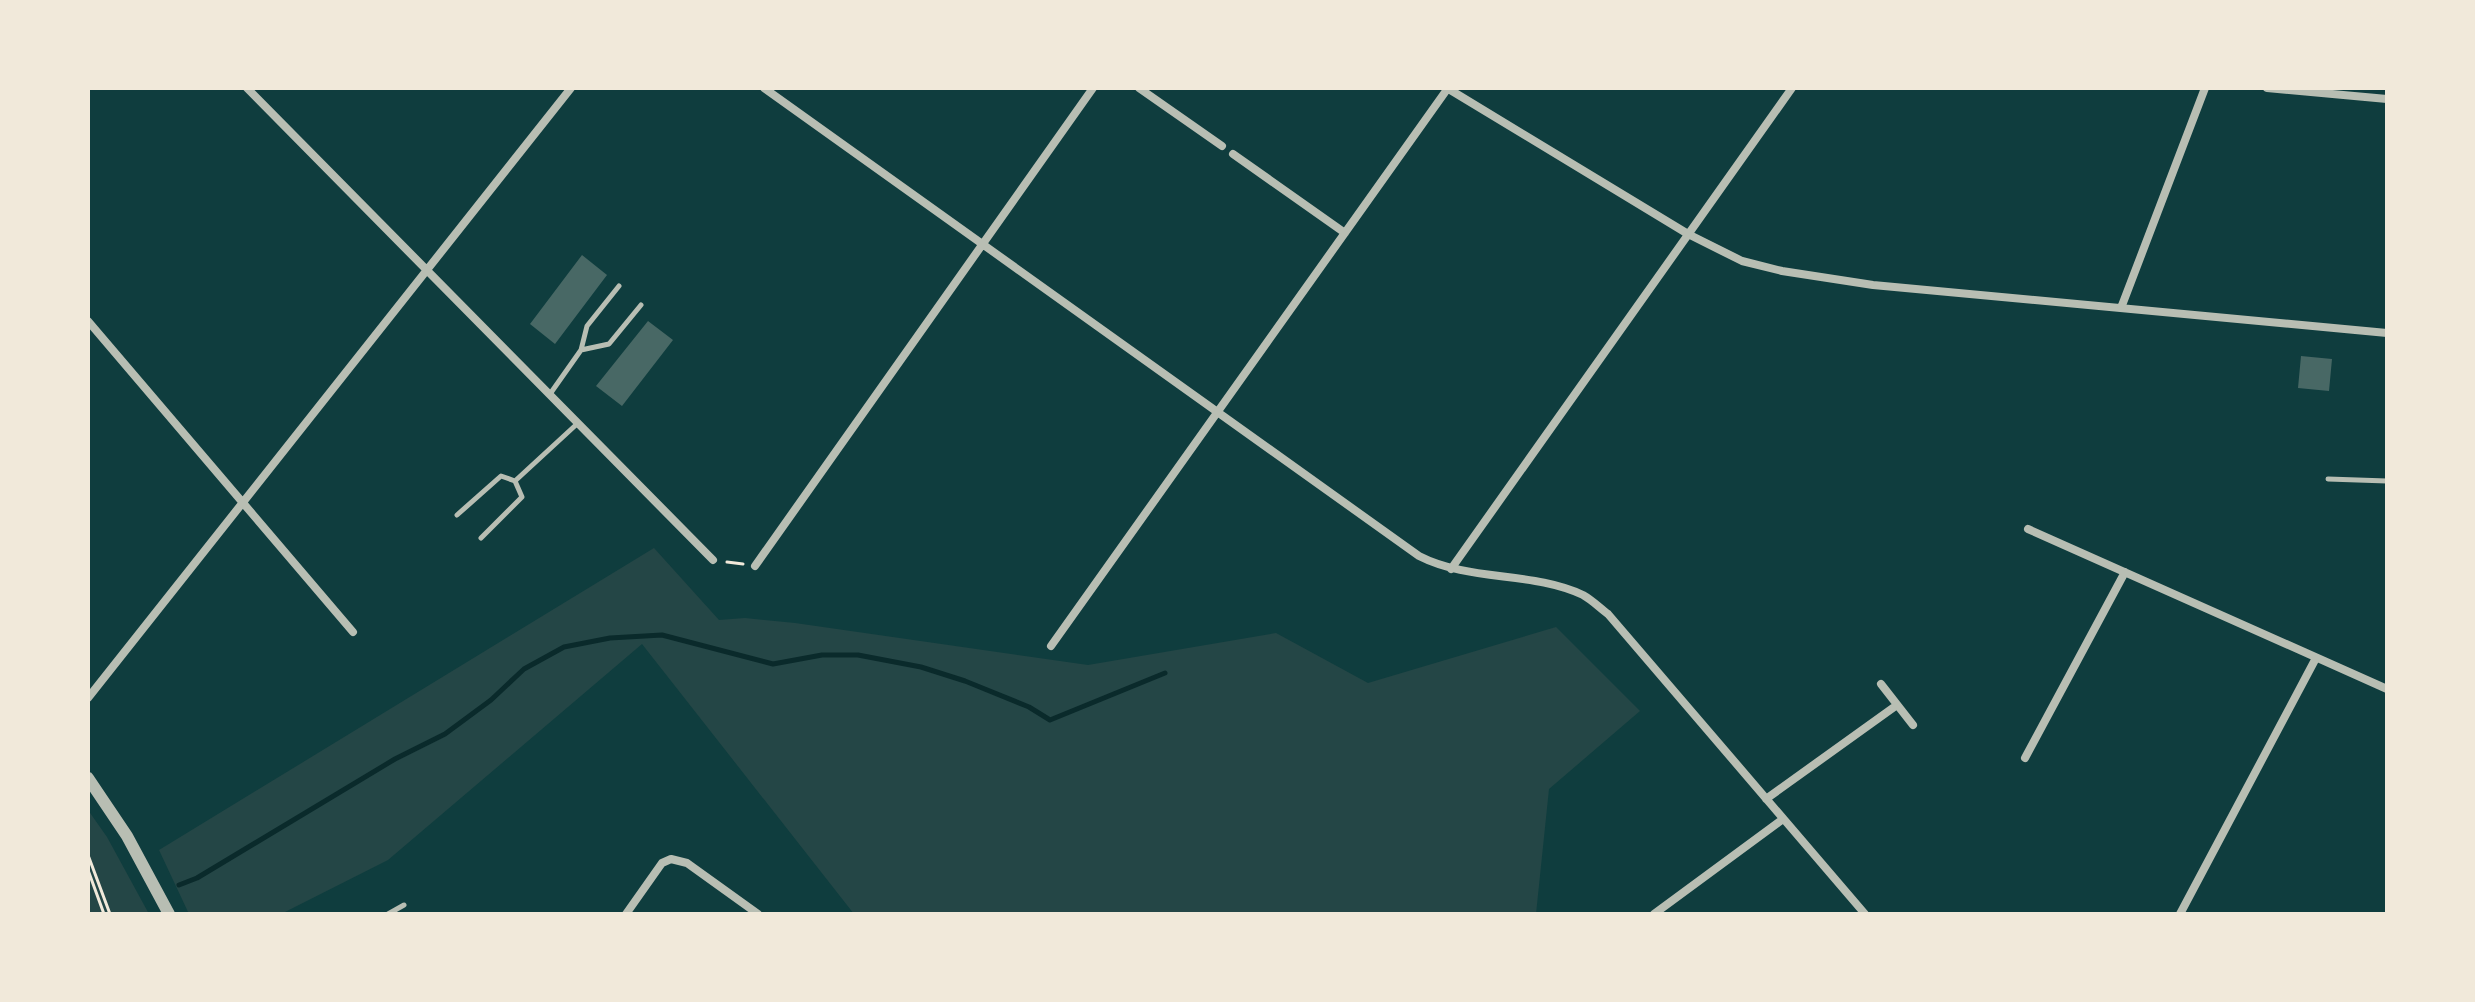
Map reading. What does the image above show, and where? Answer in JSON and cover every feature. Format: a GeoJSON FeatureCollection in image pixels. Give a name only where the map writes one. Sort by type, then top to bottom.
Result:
{"type":"FeatureCollection","features":[{"type":"Feature","properties":{"kind":"street"},"geometry":{"type":"LineString","coordinates":[[247,88],[713,560]]}},
{"type":"Feature","properties":{"kind":"street"},"geometry":{"type":"LineString","coordinates":[[88,698],[571,88]]}},
{"type":"Feature","properties":{"kind":"street"},"geometry":{"type":"LineString","coordinates":[[764,88],[1419,556],[1451,569],[1531,580],[1587,597],[1608,614],[1865,914]]}},
{"type":"Feature","properties":{"kind":"street"},"geometry":{"type":"LineString","coordinates":[[755,566],[1093,88]]}},
{"type":"Feature","properties":{"kind":"street"},"geometry":{"type":"LineString","coordinates":[[1139,88],[1222,146]]}},
{"type":"Feature","properties":{"kind":"street"},"geometry":{"type":"LineString","coordinates":[[1051,646],[1448,88],[1688,234],[1742,261],[1826,279],[2387,333]]}},
{"type":"Feature","properties":{"kind":"street"},"geometry":{"type":"LineString","coordinates":[[1451,569],[1792,88]]}},
{"type":"Feature","properties":{"kind":"street"},"geometry":{"type":"LineString","coordinates":[[2121,308],[2205,88]]}},
{"type":"Feature","properties":{"kind":"street"},"geometry":{"type":"LineString","coordinates":[[2267,88],[2387,99]]}},
{"type":"Feature","properties":{"kind":"street"},"geometry":{"type":"LineString","coordinates":[[1233,154],[1345,233]]}},
{"type":"Feature","properties":{"kind":"street"},"geometry":{"type":"LineString","coordinates":[[88,321],[353,632]]}},
{"type":"Feature","properties":{"kind":"street"},"geometry":{"type":"LineString","coordinates":[[2028,529],[2387,689]]}},
{"type":"Feature","properties":{"kind":"street"},"geometry":{"type":"LineString","coordinates":[[2025,758],[2125,572]]}},
{"type":"Feature","properties":{"kind":"street"},"geometry":{"type":"LineString","coordinates":[[2180,914],[2316,658]]}},
{"type":"Feature","properties":{"kind":"street"},"geometry":{"type":"LineString","coordinates":[[1881,684],[1913,725]]}},
{"type":"Feature","properties":{"kind":"street"},"geometry":{"type":"LineString","coordinates":[[1766,799],[1897,705]]}},
{"type":"Feature","properties":{"kind":"street"},"geometry":{"type":"LineString","coordinates":[[88,778],[127,836],[169,913]]}},
{"type":"Feature","properties":{"kind":"street"},"geometry":{"type":"LineString","coordinates":[[1654,914],[1783,819]]}},
{"type":"Feature","properties":{"kind":"street"},"geometry":{"type":"LineString","coordinates":[[626,914],[662,863],[671,859],[687,863],[758,914]]}},
{"type":"Feature","properties":{"kind":"lane"},"geometry":{"type":"LineString","coordinates":[[549,395],[581,350],[587,326],[619,286]]}},
{"type":"Feature","properties":{"kind":"lane"},"geometry":{"type":"LineString","coordinates":[[581,350],[609,344],[641,305]]}},
{"type":"Feature","properties":{"kind":"lane"},"geometry":{"type":"LineString","coordinates":[[515,481],[578,423]]}},
{"type":"Feature","properties":{"kind":"lane"},"geometry":{"type":"LineString","coordinates":[[457,515],[501,476],[515,481],[522,497],[481,538]]}},
{"type":"Feature","properties":{"kind":"lane"},"geometry":{"type":"LineString","coordinates":[[2328,479],[2387,481]]}},
{"type":"Feature","properties":{"kind":"lane"},"geometry":{"type":"LineString","coordinates":[[388,914],[404,905]]}},
{"type":"Feature","properties":{"kind":"path"},"geometry":{"type":"LineString","coordinates":[[713,560],[755,566]]}},
{"type":"Feature","properties":{"kind":"path"},"geometry":{"type":"LineString","coordinates":[[88,855],[97,872],[110,914]]}},
{"type":"Feature","properties":{"kind":"path"},"geometry":{"type":"LineString","coordinates":[[88,870],[104,914]]}},
{"type":"Feature","properties":{"kind":"shaded area"},"geometry":{"type":"Polygon","coordinates":[[[654,548],[719,620],[745,618],[795,623],[1088,665],[1276,633],[1368,683],[1556,627],[1640,711],[1549,789],[1536,914],[854,914],[642,644],[388,860],[281,914],[189,914],[159,850],[654,548]]]}},
{"type":"Feature","properties":{"kind":"shaded area"},"geometry":{"type":"Polygon","coordinates":[[[88,810],[107,837],[149,914],[88,914],[88,810]]]}},
{"type":"Feature","properties":{"kind":"building"},"geometry":{"type":"Polygon","coordinates":[[[582,255],[607,275],[555,344],[530,324],[582,255]]]}},
{"type":"Feature","properties":{"kind":"building"},"geometry":{"type":"Polygon","coordinates":[[[648,321],[673,340],[622,406],[596,386],[648,321]]]}},
{"type":"Feature","properties":{"kind":"building"},"geometry":{"type":"Polygon","coordinates":[[[2301,356],[2332,359],[2329,391],[2298,388],[2301,356]]]}},
{"type":"Feature","properties":{"kind":"waterway"},"geometry":{"type":"LineString","coordinates":[[179,885],[197,878],[395,759],[445,734],[491,700],[524,669],[564,647],[610,638],[662,635],[773,664],[822,655],[858,655],[921,667],[965,681],[1029,707],[1050,720],[1165,673]]}}]}
